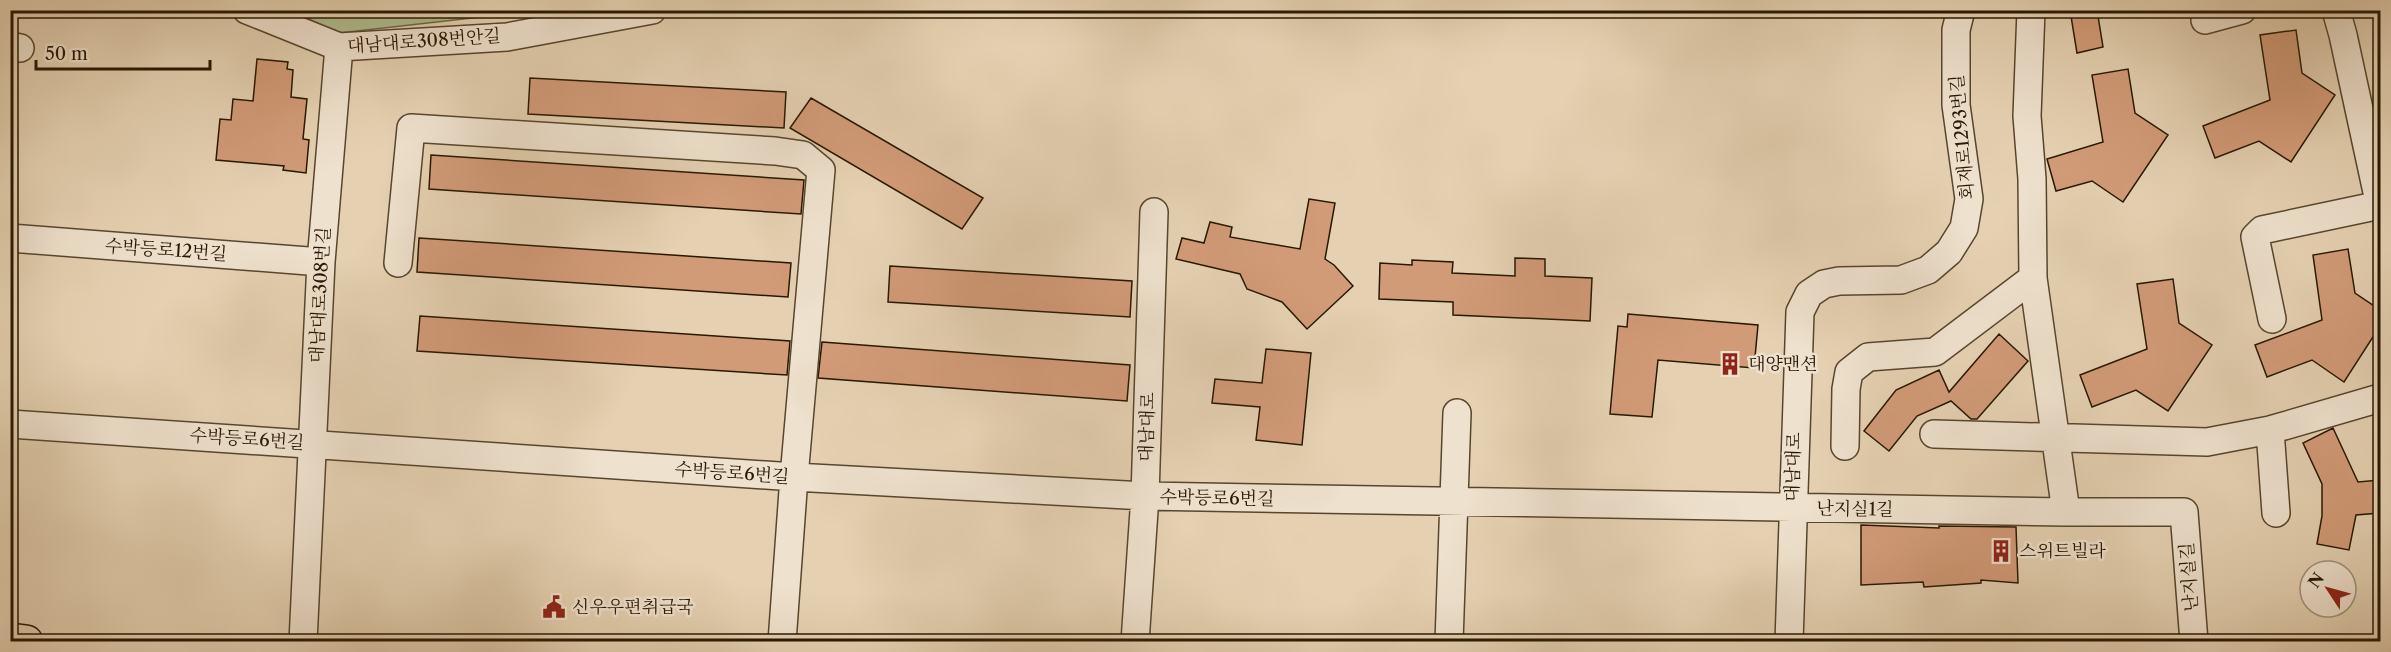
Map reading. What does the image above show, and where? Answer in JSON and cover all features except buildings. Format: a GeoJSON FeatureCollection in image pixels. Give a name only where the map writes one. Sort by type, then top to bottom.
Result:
{"type":"FeatureCollection","features":[{"type":"Feature","properties":{"kind":"main road"},"geometry":{"type":"LineString","coordinates":[[10,640],[26,642]]}},
{"type":"Feature","properties":{"kind":"street"},"geometry":{"type":"LineString","coordinates":[[247,10],[339,47]]}},
{"type":"Feature","properties":{"kind":"street","name":"대남대로308번안길"},"geometry":{"type":"LineString","coordinates":[[339,47],[507,37],[652,10]]}},
{"type":"Feature","properties":{"kind":"street","name":"회재로1293번길"},"geometry":{"type":"LineString","coordinates":[[1809,294],[1824,284],[1839,281],[1901,280],[1928,270],[1949,252],[1964,228],[1969,199],[1956,105],[1956,30],[1961,10]]}},
{"type":"Feature","properties":{"kind":"street"},"geometry":{"type":"LineString","coordinates":[[2031,10],[2027,116],[2032,179],[2033,278],[2066,512]]}},
{"type":"Feature","properties":{"kind":"street"},"geometry":{"type":"LineString","coordinates":[[2205,20],[2242,10]]}},
{"type":"Feature","properties":{"kind":"street"},"geometry":{"type":"LineString","coordinates":[[2272,319],[2255,237],[2262,230],[2380,205],[2336,10]]}},
{"type":"Feature","properties":{"kind":"street","name":"대남대로308번길"},"geometry":{"type":"LineString","coordinates":[[303,642],[321,262],[339,47]]}},
{"type":"Feature","properties":{"kind":"street"},"geometry":{"type":"LineString","coordinates":[[398,263],[411,128],[803,155],[821,170],[782,642]]}},
{"type":"Feature","properties":{"kind":"street","name":"대남대로"},"geometry":{"type":"LineString","coordinates":[[1135,642],[1145,496],[1154,212]]}},
{"type":"Feature","properties":{"kind":"street","name":"수박등로12번길"},"geometry":{"type":"LineString","coordinates":[[10,238],[321,262]]}},
{"type":"Feature","properties":{"kind":"street"},"geometry":{"type":"LineString","coordinates":[[1845,446],[1846,389],[1849,372],[1868,357],[1935,351],[2033,278]]}},
{"type":"Feature","properties":{"kind":"street","name":"대남대로"},"geometry":{"type":"LineString","coordinates":[[1789,642],[1800,312],[1809,294]]}},
{"type":"Feature","properties":{"kind":"street"},"geometry":{"type":"LineString","coordinates":[[1934,434],[2207,442],[2270,430],[2380,398]]}},
{"type":"Feature","properties":{"kind":"street"},"geometry":{"type":"LineString","coordinates":[[1449,642],[1457,413]]}},
{"type":"Feature","properties":{"kind":"street","name":"수박등로6번길"},"geometry":{"type":"LineString","coordinates":[[10,424],[794,477],[1145,496],[1454,502]]}},
{"type":"Feature","properties":{"kind":"street"},"geometry":{"type":"LineString","coordinates":[[2270,430],[2276,513]]}},
{"type":"Feature","properties":{"kind":"street","name":"난지실1길"},"geometry":{"type":"LineString","coordinates":[[1454,502],[2184,512]]}},
{"type":"Feature","properties":{"kind":"street","name":"난지실길"},"geometry":{"type":"LineString","coordinates":[[2184,512],[2194,642]]}},
{"type":"Feature","properties":{"kind":"green space"},"geometry":{"type":"Polygon","coordinates":[[[291,11],[535,11],[339,33],[291,11]]]}},
{"type":"Feature","properties":{"kind":"place","name":"대양맨션"},"geometry":{"type":"Point","coordinates":[1730,364]}},
{"type":"Feature","properties":{"kind":"place","name":"스위트빌라"},"geometry":{"type":"Point","coordinates":[2001,551]}},
{"type":"Feature","properties":{"kind":"place","name":"신우우편취급국"},"geometry":{"type":"Point","coordinates":[554,607]}}]}
